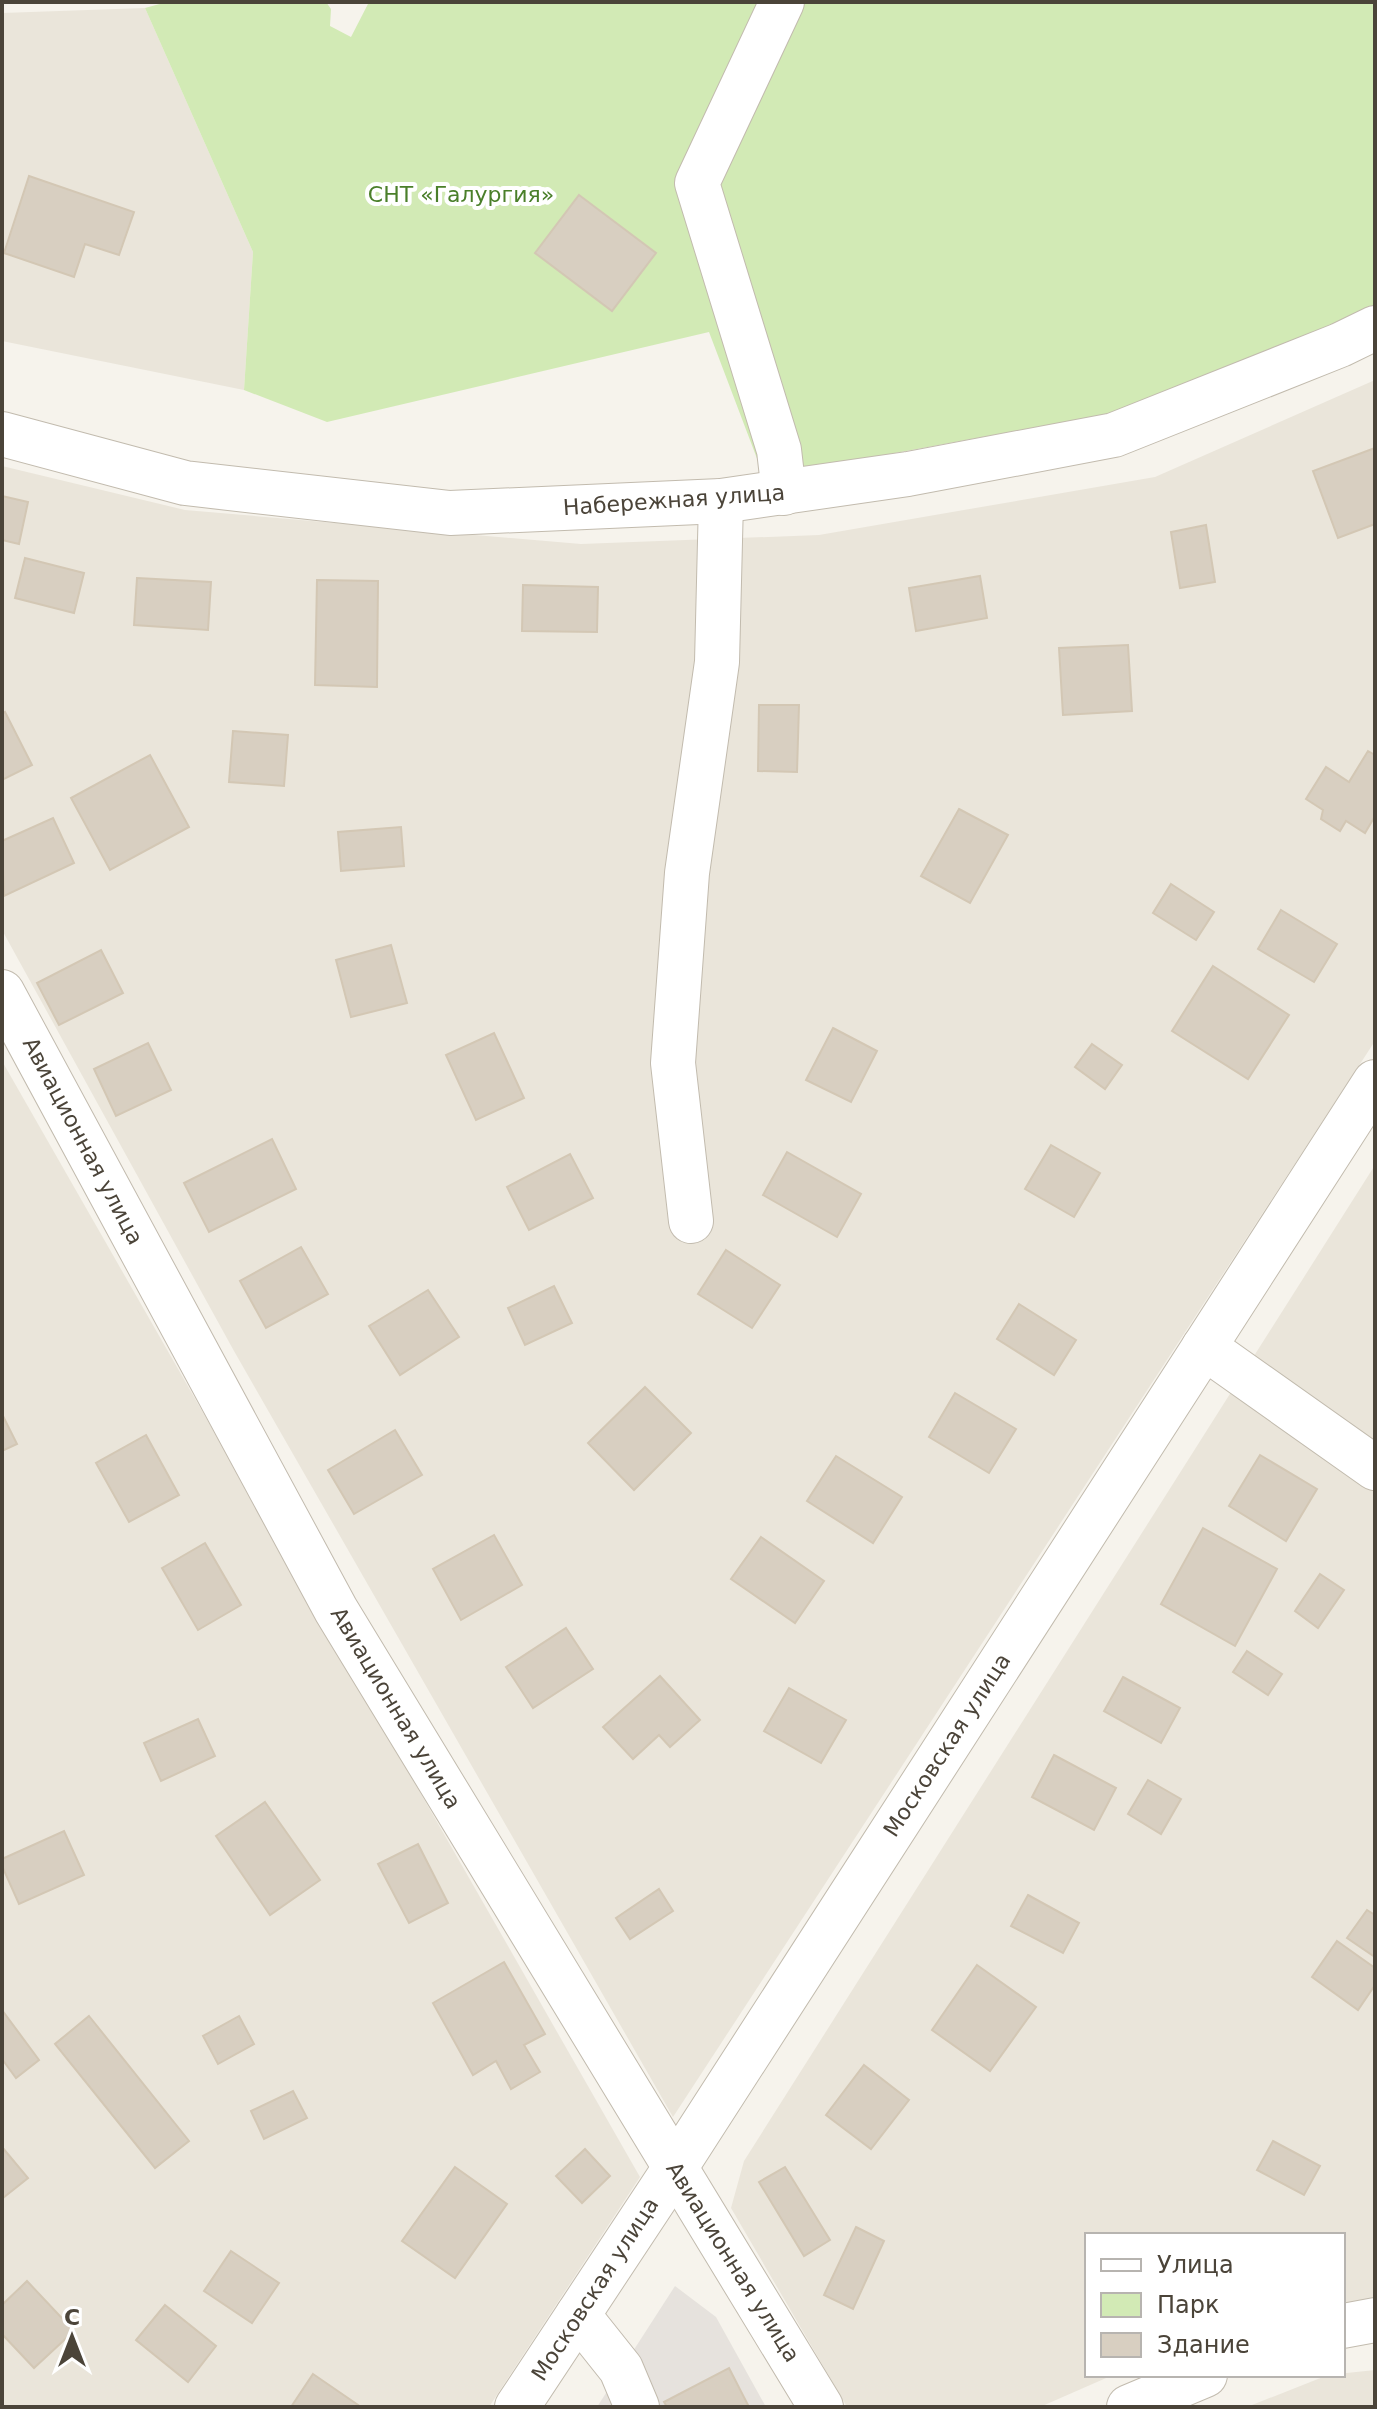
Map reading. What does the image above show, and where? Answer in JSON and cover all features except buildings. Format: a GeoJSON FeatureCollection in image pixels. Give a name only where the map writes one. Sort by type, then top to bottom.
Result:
{"type":"FeatureCollection","features":[{"type":"Feature","properties":{"kind":"street"},"geometry":{"type":"LineString","coordinates":[[782,2],[697,183],[779,450],[784,493]]}},
{"type":"Feature","properties":{"kind":"street","name":"Набережная улица"},"geometry":{"type":"LineString","coordinates":[[2,434],[185,483],[450,513],[721,501],[908,474],[1114,435],[1340,345],[1375,328]]}},
{"type":"Feature","properties":{"kind":"street"},"geometry":{"type":"LineString","coordinates":[[691,1221],[673,1063],[687,873],[717,662],[721,501]]}},
{"type":"Feature","properties":{"kind":"street","name":"Авиационная улица"},"geometry":{"type":"LineString","coordinates":[[2,992],[336,1610],[821,2407]]}},
{"type":"Feature","properties":{"kind":"street","name":"Московская улица"},"geometry":{"type":"LineString","coordinates":[[517,2407],[675,2168],[1375,1082]]}},
{"type":"Feature","properties":{"kind":"street"},"geometry":{"type":"LineString","coordinates":[[1204,1347],[1375,1468]]}},
{"type":"Feature","properties":{"kind":"street"},"geometry":{"type":"LineString","coordinates":[[578,2315],[621,2369],[637,2407]]}},
{"type":"Feature","properties":{"kind":"street"},"geometry":{"type":"LineString","coordinates":[[1345,2326],[1375,2320]]}},
{"type":"Feature","properties":{"kind":"street"},"geometry":{"type":"LineString","coordinates":[[1129,2407],[1200,2377]]}},
{"type":"Feature","properties":{"kind":"shaded area"},"geometry":{"type":"Polygon","coordinates":[[[145,8],[253,252],[244,390],[2,341],[2,13],[145,8]]]}},
{"type":"Feature","properties":{"kind":"shaded area"},"geometry":{"type":"Polygon","coordinates":[[[1375,380],[1375,1041],[673,2117],[234,1351],[2,930],[2,466],[185,510],[581,544],[819,535],[1155,477],[1375,380]]]}},
{"type":"Feature","properties":{"kind":"shaded area"},"geometry":{"type":"Polygon","coordinates":[[[2,1061],[640,2177],[489,2407],[2,2407],[2,1061]]]}},
{"type":"Feature","properties":{"kind":"shaded area"},"geometry":{"type":"Polygon","coordinates":[[[1375,1165],[1375,2308],[1345,2313],[1345,2233],[1085,2233],[1085,2377],[1108,2377],[1040,2407],[847,2407],[731,2208],[744,2161],[1375,1165]]]}},
{"type":"Feature","properties":{"kind":"shaded area"},"geometry":{"type":"Polygon","coordinates":[[[675,2286],[716,2317],[766,2407],[597,2407],[675,2286]]]}},
{"type":"Feature","properties":{"kind":"shaded area"},"geometry":{"type":"Polygon","coordinates":[[[1375,2370],[1375,2407],[1247,2407],[1323,2377],[1345,2377],[1345,2373],[1375,2370]]]}},
{"type":"Feature","properties":{"kind":"green space","name":"СНТ «Галургия»"},"geometry":{"type":"Polygon","coordinates":[[[167,2],[326,2],[331,9],[330,26],[351,37],[369,2],[1375,2],[1375,308],[1108,414],[764,477],[709,332],[327,422],[244,390],[253,252],[145,8],[167,2]]]}}]}
